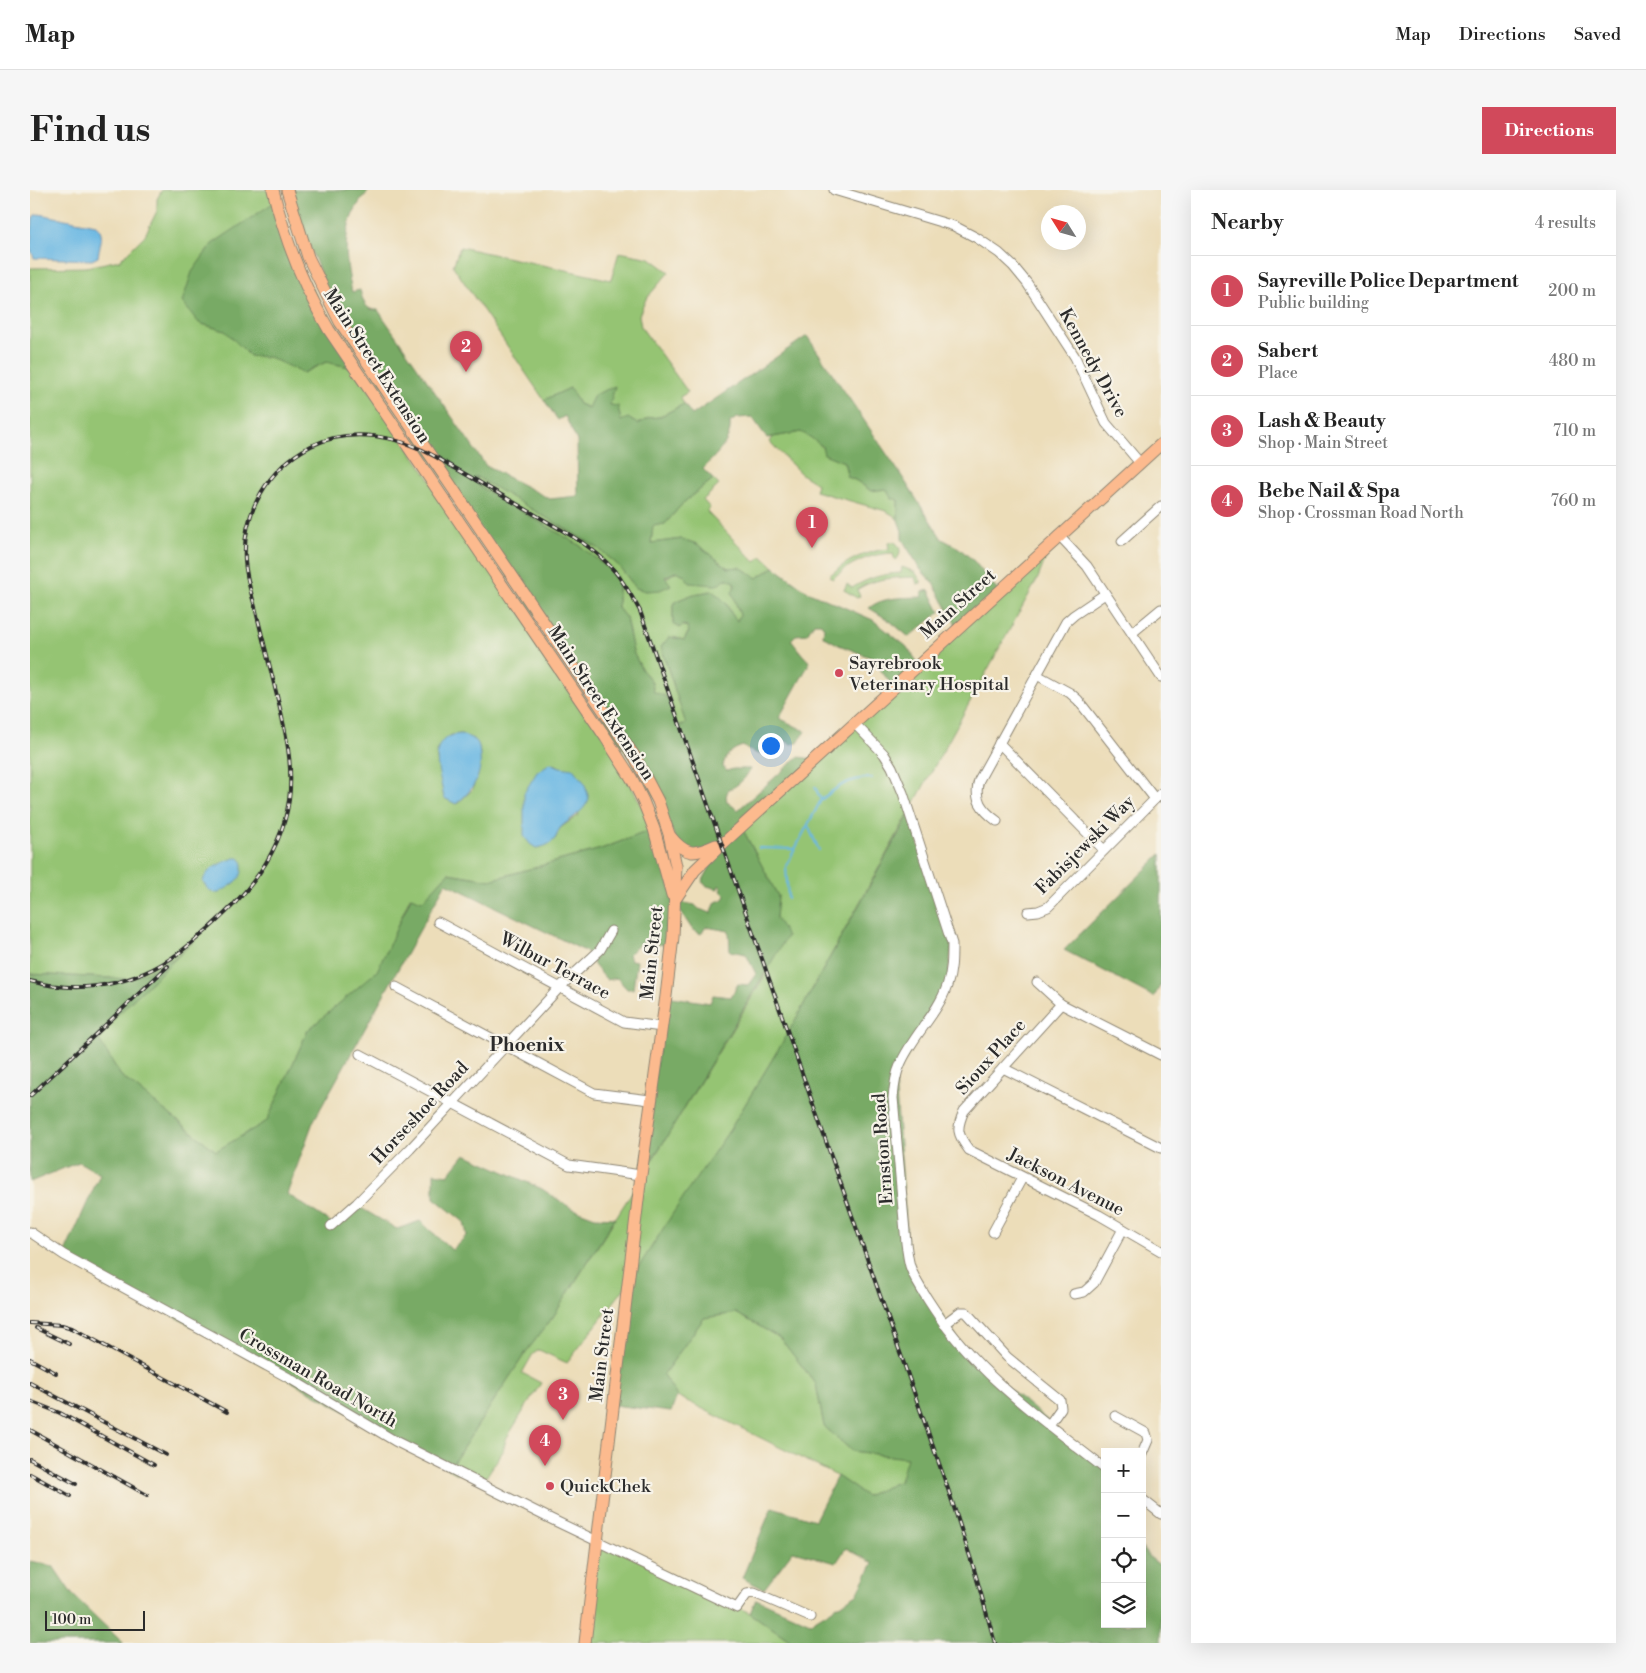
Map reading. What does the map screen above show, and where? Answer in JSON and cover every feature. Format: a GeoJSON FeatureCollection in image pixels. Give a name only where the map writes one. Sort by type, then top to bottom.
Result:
{"type":"FeatureCollection","features":[{"type":"Feature","properties":{"kind":"main road","name":"Main Street Extension"},"geometry":{"type":"LineString","coordinates":[[273,190],[296,264],[329,330],[614,749],[632,779],[654,829],[674,902]]}},
{"type":"Feature","properties":{"kind":"main road","name":"Main Street Extension"},"geometry":{"type":"LineString","coordinates":[[287,190],[312,268],[340,322],[629,747],[653,790],[669,834],[676,866],[674,902]]}},
{"type":"Feature","properties":{"kind":"main road","name":"Main Street"},"geometry":{"type":"LineString","coordinates":[[585,1643],[650,1100],[671,954],[674,902],[694,870],[1161,444]]}},
{"type":"Feature","properties":{"kind":"main road"},"geometry":{"type":"LineString","coordinates":[[669,834],[679,846],[691,852],[700,852],[724,842]]}},
{"type":"Feature","properties":{"kind":"street","name":"Kennedy Drive"},"geometry":{"type":"LineString","coordinates":[[834,190],[954,226],[977,238],[999,253],[1027,283],[1075,358],[1106,423],[1140,463]]}},
{"type":"Feature","properties":{"kind":"street"},"geometry":{"type":"LineString","coordinates":[[1122,541],[1161,506]]}},
{"type":"Feature","properties":{"kind":"street"},"geometry":{"type":"LineString","coordinates":[[1059,536],[1087,566],[1161,677]]}},
{"type":"Feature","properties":{"kind":"street"},"geometry":{"type":"LineString","coordinates":[[997,821],[986,813],[980,805],[976,794],[978,780],[1066,622],[1105,594]]}},
{"type":"Feature","properties":{"kind":"street"},"geometry":{"type":"LineString","coordinates":[[1132,633],[1161,609]]}},
{"type":"Feature","properties":{"kind":"street"},"geometry":{"type":"LineString","coordinates":[[1037,675],[1070,693],[1078,700],[1158,796]]}},
{"type":"Feature","properties":{"kind":"street","name":"Ernston Road"},"geometry":{"type":"LineString","coordinates":[[854,723],[884,754],[892,767],[903,793],[952,944],[952,969],[947,986],[900,1064],[895,1079],[893,1098],[909,1264],[917,1283],[944,1324],[966,1352],[1000,1386],[1101,1466]]}},
{"type":"Feature","properties":{"kind":"street"},"geometry":{"type":"LineString","coordinates":[[999,743],[1104,850]]}},
{"type":"Feature","properties":{"kind":"street","name":"Fabisjewski Way"},"geometry":{"type":"LineString","coordinates":[[1028,912],[1038,911],[1048,906],[1158,796]]}},
{"type":"Feature","properties":{"kind":"street","name":"Wilbur Terrace"},"geometry":{"type":"LineString","coordinates":[[438,922],[624,1022],[662,1026]]}},
{"type":"Feature","properties":{"kind":"street","name":"Horseshoe Road"},"geometry":{"type":"LineString","coordinates":[[331,1226],[370,1190],[560,987],[600,950],[611,931]]}},
{"type":"Feature","properties":{"kind":"street"},"geometry":{"type":"LineString","coordinates":[[1036,982],[1061,1004],[1161,1055]]}},
{"type":"Feature","properties":{"kind":"street"},"geometry":{"type":"LineString","coordinates":[[396,987],[594,1093],[650,1100]]}},
{"type":"Feature","properties":{"kind":"street","name":"Sioux Place"},"geometry":{"type":"LineString","coordinates":[[960,1138],[958,1125],[964,1111],[1061,1004]]}},
{"type":"Feature","properties":{"kind":"street"},"geometry":{"type":"LineString","coordinates":[[360,1054],[569,1165],[641,1174]]}},
{"type":"Feature","properties":{"kind":"street"},"geometry":{"type":"LineString","coordinates":[[1003,1068],[1161,1148]]}},
{"type":"Feature","properties":{"kind":"street","name":"Jackson Avenue"},"geometry":{"type":"LineString","coordinates":[[960,1138],[970,1150],[1022,1178],[1099,1215],[1161,1251]]}},
{"type":"Feature","properties":{"kind":"street"},"geometry":{"type":"LineString","coordinates":[[993,1232],[1022,1178]]}},
{"type":"Feature","properties":{"kind":"street"},"geometry":{"type":"LineString","coordinates":[[1074,1294],[1084,1292],[1094,1283],[1123,1229]]}},
{"type":"Feature","properties":{"kind":"street","name":"Crossman Road North"},"geometry":{"type":"LineString","coordinates":[[30,1232],[64,1255],[282,1374],[394,1441],[448,1469],[737,1608],[747,1594],[754,1593],[810,1617]]}},
{"type":"Feature","properties":{"kind":"street"},"geometry":{"type":"LineString","coordinates":[[944,1324],[960,1312],[966,1312],[1006,1357],[1060,1400],[1061,1408],[1049,1425]]}},
{"type":"Feature","properties":{"kind":"street"},"geometry":{"type":"LineString","coordinates":[[1115,1416],[1146,1433],[1148,1440],[1146,1448]]}},
{"type":"Feature","properties":{"kind":"street"},"geometry":{"type":"LineString","coordinates":[[1146,1502],[1161,1514]]}},
{"type":"Feature","properties":{"kind":"green space"},"geometry":{"type":"Polygon","coordinates":[[[162,190],[273,190],[276,201],[199,323],[225,331],[250,356],[269,357],[303,373],[326,362],[354,368],[606,738],[654,829],[601,849],[490,880],[448,873],[422,902],[410,897],[378,971],[308,1030],[267,1122],[216,1151],[121,1076],[99,1040],[111,1021],[187,947],[174,958],[156,968],[129,979],[30,974],[30,268],[86,267],[120,260],[145,235],[157,211],[157,199],[162,190]],[[461,734],[451,735],[436,752],[444,798],[457,804],[473,789],[480,754],[476,741],[461,734]],[[555,764],[555,839],[560,828],[579,815],[560,767],[555,764]]]}},
{"type":"Feature","properties":{"kind":"green space"},"geometry":{"type":"Polygon","coordinates":[[[287,190],[370,190],[360,201],[349,225],[346,251],[352,292],[360,290],[367,307],[378,310],[486,466],[550,499],[578,496],[577,441],[565,416],[558,420],[544,400],[570,388],[579,404],[588,408],[594,395],[615,386],[610,405],[618,406],[621,421],[628,418],[638,424],[649,418],[659,417],[684,404],[692,415],[807,336],[942,539],[959,548],[974,561],[998,591],[958,628],[933,583],[921,570],[902,539],[902,531],[898,520],[898,500],[891,498],[886,489],[871,491],[848,477],[844,462],[824,454],[822,446],[810,437],[801,432],[767,438],[752,417],[737,418],[730,422],[726,442],[703,469],[713,479],[683,503],[665,524],[653,526],[651,543],[682,539],[697,544],[728,568],[740,567],[757,578],[774,567],[807,591],[873,620],[906,646],[919,664],[893,687],[872,658],[839,645],[823,636],[824,628],[821,623],[814,623],[807,634],[796,635],[791,640],[810,662],[779,718],[805,731],[798,743],[791,744],[779,737],[773,739],[773,751],[766,750],[759,754],[743,746],[735,749],[727,756],[723,767],[727,771],[750,769],[741,782],[728,790],[726,796],[727,802],[738,810],[798,757],[814,759],[741,826],[778,896],[776,918],[787,936],[665,1140],[641,1175],[666,996],[710,1003],[713,995],[731,997],[738,984],[748,985],[756,974],[746,954],[730,951],[729,931],[706,927],[701,934],[692,929],[675,903],[672,946],[642,942],[629,954],[631,960],[637,961],[633,989],[627,989],[617,978],[607,980],[594,965],[591,954],[446,883],[313,1122],[287,1194],[335,1225],[354,1204],[397,1229],[420,1221],[452,1250],[467,1235],[464,1222],[434,1198],[434,1173],[448,1175],[465,1154],[542,1189],[571,1208],[595,1217],[615,1218],[553,1317],[526,1352],[449,1469],[64,1255],[100,1174],[79,1162],[30,1182],[30,974],[129,979],[174,958],[195,940],[111,1021],[99,1040],[121,1076],[216,1151],[267,1121],[308,1030],[377,971],[411,897],[422,901],[448,873],[490,880],[601,849],[654,829],[674,901],[695,905],[699,909],[711,913],[716,902],[724,899],[726,896],[721,891],[720,886],[718,886],[718,889],[707,886],[702,882],[723,843],[700,852],[679,846],[658,801],[340,322],[287,190]],[[475,476],[480,487],[579,545],[616,575],[618,608],[626,618],[633,652],[642,670],[651,680],[654,692],[667,697],[677,726],[686,724],[661,647],[669,637],[684,640],[689,632],[687,626],[683,625],[680,628],[673,624],[673,604],[694,594],[712,591],[726,603],[737,621],[740,615],[732,592],[735,586],[734,582],[725,579],[722,583],[716,585],[690,583],[684,575],[677,571],[665,577],[671,585],[660,590],[646,591],[636,588],[618,565],[598,548],[475,476]]]}},
{"type":"Feature","properties":{"kind":"green space"},"geometry":{"type":"Polygon","coordinates":[[[276,201],[287,242],[354,368],[326,362],[303,373],[269,357],[250,356],[225,331],[199,323],[182,302],[192,272],[212,244],[276,201]]]}},
{"type":"Feature","properties":{"kind":"green space"},"geometry":{"type":"Polygon","coordinates":[[[460,247],[611,280],[619,252],[650,258],[669,272],[646,299],[639,315],[641,327],[688,392],[680,397],[684,404],[659,417],[649,418],[638,424],[620,422],[610,405],[614,386],[589,408],[579,404],[570,388],[544,400],[453,266],[460,247]]]}},
{"type":"Feature","properties":{"kind":"green space"},"geometry":{"type":"Polygon","coordinates":[[[801,432],[818,443],[825,454],[844,462],[848,477],[871,491],[886,489],[898,500],[898,520],[886,511],[815,491],[817,484],[801,474],[770,442],[773,437],[801,432]]]}},
{"type":"Feature","properties":{"kind":"green space"},"geometry":{"type":"Polygon","coordinates":[[[475,475],[598,548],[618,565],[636,588],[646,591],[677,571],[684,575],[728,579],[734,582],[735,601],[740,615],[737,621],[726,603],[712,591],[694,594],[673,604],[673,624],[688,627],[689,631],[684,640],[673,637],[661,647],[686,724],[677,726],[667,697],[654,692],[651,680],[642,670],[633,652],[626,618],[618,608],[616,575],[579,545],[480,487],[475,475]]]}},
{"type":"Feature","properties":{"kind":"green space"},"geometry":{"type":"Polygon","coordinates":[[[713,479],[719,485],[703,500],[710,508],[707,512],[755,562],[762,556],[774,567],[757,578],[740,567],[728,568],[697,544],[682,539],[651,543],[653,526],[665,524],[683,503],[713,479]]]}},
{"type":"Feature","properties":{"kind":"green space"},"geometry":{"type":"Polygon","coordinates":[[[895,542],[900,548],[900,553],[896,560],[893,553],[876,555],[860,560],[832,579],[829,576],[857,557],[889,549],[888,543],[895,542]]]}},
{"type":"Feature","properties":{"kind":"green space"},"geometry":{"type":"Polygon","coordinates":[[[1052,542],[1038,578],[788,1033],[731,1128],[627,1285],[567,1363],[539,1350],[533,1354],[522,1373],[541,1383],[506,1439],[503,1451],[486,1477],[461,1468],[458,1474],[449,1469],[526,1352],[553,1317],[665,1140],[767,972],[778,896],[741,826],[1052,542]]]}},
{"type":"Feature","properties":{"kind":"green space"},"geometry":{"type":"Polygon","coordinates":[[[902,567],[915,572],[921,583],[917,584],[915,577],[878,580],[857,590],[860,596],[857,598],[844,590],[847,584],[852,588],[875,577],[901,573],[902,567]]]}},
{"type":"Feature","properties":{"kind":"green space"},"geometry":{"type":"Polygon","coordinates":[[[929,590],[940,612],[909,637],[890,621],[869,608],[881,601],[922,597],[922,592],[929,590]]]}},
{"type":"Feature","properties":{"kind":"green space"},"geometry":{"type":"Polygon","coordinates":[[[909,815],[952,944],[947,986],[895,1079],[909,1264],[966,1352],[1101,1466],[1101,1628],[1146,1628],[1146,1553],[1161,1566],[1161,1643],[792,1643],[750,1613],[756,1599],[810,1623],[857,1594],[873,1563],[846,1548],[836,1563],[793,1551],[764,1589],[742,1578],[772,1507],[815,1520],[837,1476],[866,1496],[900,1481],[907,1458],[852,1451],[824,1426],[816,1384],[780,1338],[736,1313],[704,1318],[663,1375],[677,1396],[671,1412],[613,1405],[627,1285],[684,1196],[731,1128],[788,1033],[909,815]]]}},
{"type":"Feature","properties":{"kind":"green space"},"geometry":{"type":"Polygon","coordinates":[[[1161,854],[1161,984],[1154,997],[1064,950],[1161,854]]]}},
{"type":"Feature","properties":{"kind":"green space"},"geometry":{"type":"Polygon","coordinates":[[[736,1313],[780,1338],[816,1384],[824,1426],[852,1451],[908,1458],[900,1481],[866,1496],[837,1476],[677,1396],[663,1375],[704,1318],[736,1313]]]}},
{"type":"Feature","properties":{"kind":"green space"},"geometry":{"type":"Polygon","coordinates":[[[597,1541],[750,1613],[792,1643],[585,1643],[597,1541]]]}},
{"type":"Feature","properties":{"kind":"green space"},"geometry":{"type":"Polygon","coordinates":[[[30,1561],[53,1566],[72,1594],[123,1643],[30,1643],[30,1561]]]}},
{"type":"Feature","properties":{"kind":"water"},"geometry":{"type":"Polygon","coordinates":[[[39,214],[96,225],[101,232],[98,257],[92,260],[34,258],[30,248],[33,218],[39,214]]]}},
{"type":"Feature","properties":{"kind":"water"},"geometry":{"type":"Polygon","coordinates":[[[461,734],[476,741],[479,748],[480,764],[475,783],[456,804],[444,798],[437,757],[442,741],[449,736],[461,734]]]}},
{"type":"Feature","properties":{"kind":"water"},"geometry":{"type":"Polygon","coordinates":[[[550,763],[573,769],[584,782],[589,799],[580,811],[560,828],[552,842],[536,848],[524,836],[524,793],[537,772],[550,763]]]}},
{"type":"Feature","properties":{"kind":"water"},"geometry":{"type":"Polygon","coordinates":[[[239,858],[243,863],[242,873],[239,878],[235,883],[219,893],[214,893],[203,882],[204,877],[220,864],[239,858]]]}},
{"type":"Feature","properties":{"kind":"waterway"},"geometry":{"type":"LineString","coordinates":[[821,800],[850,781],[872,778]]}},
{"type":"Feature","properties":{"kind":"waterway"},"geometry":{"type":"LineString","coordinates":[[788,898],[786,866],[821,800],[815,787]]}},
{"type":"Feature","properties":{"kind":"waterway"},"geometry":{"type":"LineString","coordinates":[[808,826],[819,850]]}},
{"type":"Feature","properties":{"kind":"waterway"},"geometry":{"type":"LineString","coordinates":[[759,848],[795,849]]}},
{"type":"Feature","properties":{"kind":"railway"},"geometry":{"type":"LineString","coordinates":[[30,981],[73,987],[93,986],[114,983],[153,969],[189,945],[239,899],[266,863],[276,843],[284,822],[289,800],[289,758],[282,716],[248,580],[245,543],[253,509],[270,479],[282,466],[311,446],[342,436],[375,436],[391,439],[436,457],[582,542],[610,566],[640,611],[949,1492],[995,1643]]}},
{"type":"Feature","properties":{"kind":"railway"},"geometry":{"type":"LineString","coordinates":[[30,1096],[168,966]]}},
{"type":"Feature","properties":{"kind":"railway"},"geometry":{"type":"LineString","coordinates":[[30,1323],[62,1325],[72,1328],[227,1412]]}},
{"type":"Feature","properties":{"kind":"railway"},"geometry":{"type":"LineString","coordinates":[[36,1328],[69,1344]]}},
{"type":"Feature","properties":{"kind":"railway"},"geometry":{"type":"LineString","coordinates":[[30,1359],[56,1373]]}},
{"type":"Feature","properties":{"kind":"railway"},"geometry":{"type":"LineString","coordinates":[[30,1383],[166,1455]]}},
{"type":"Feature","properties":{"kind":"railway"},"geometry":{"type":"LineString","coordinates":[[30,1401],[60,1413],[154,1465]]}},
{"type":"Feature","properties":{"kind":"railway"},"geometry":{"type":"LineString","coordinates":[[30,1430],[147,1495]]}},
{"type":"Feature","properties":{"kind":"railway"},"geometry":{"type":"LineString","coordinates":[[30,1459],[76,1484]]}},
{"type":"Feature","properties":{"kind":"railway"},"geometry":{"type":"LineString","coordinates":[[30,1474],[70,1496]]}},
{"type":"Feature","properties":{"kind":"place","name":"Sabert"},"geometry":{"type":"Point","coordinates":[466,372]}},
{"type":"Feature","properties":{"kind":"place","name":"Sayreville Police Department"},"geometry":{"type":"Point","coordinates":[812,548]}},
{"type":"Feature","properties":{"kind":"place","name":"Sayrebrook Veterinary Hospital"},"geometry":{"type":"Point","coordinates":[839,673]}},
{"type":"Feature","properties":{"kind":"place","name":"Lash & Beauty"},"geometry":{"type":"Point","coordinates":[563,1420]}},
{"type":"Feature","properties":{"kind":"place","name":"Bebe Nail & Spa"},"geometry":{"type":"Point","coordinates":[545,1466]}},
{"type":"Feature","properties":{"kind":"place","name":"QuickChek"},"geometry":{"type":"Point","coordinates":[550,1486]}},
{"type":"Feature","properties":{"kind":"district","name":"Phoenix"},"geometry":{"type":"Point","coordinates":[527,1045]}}]}
